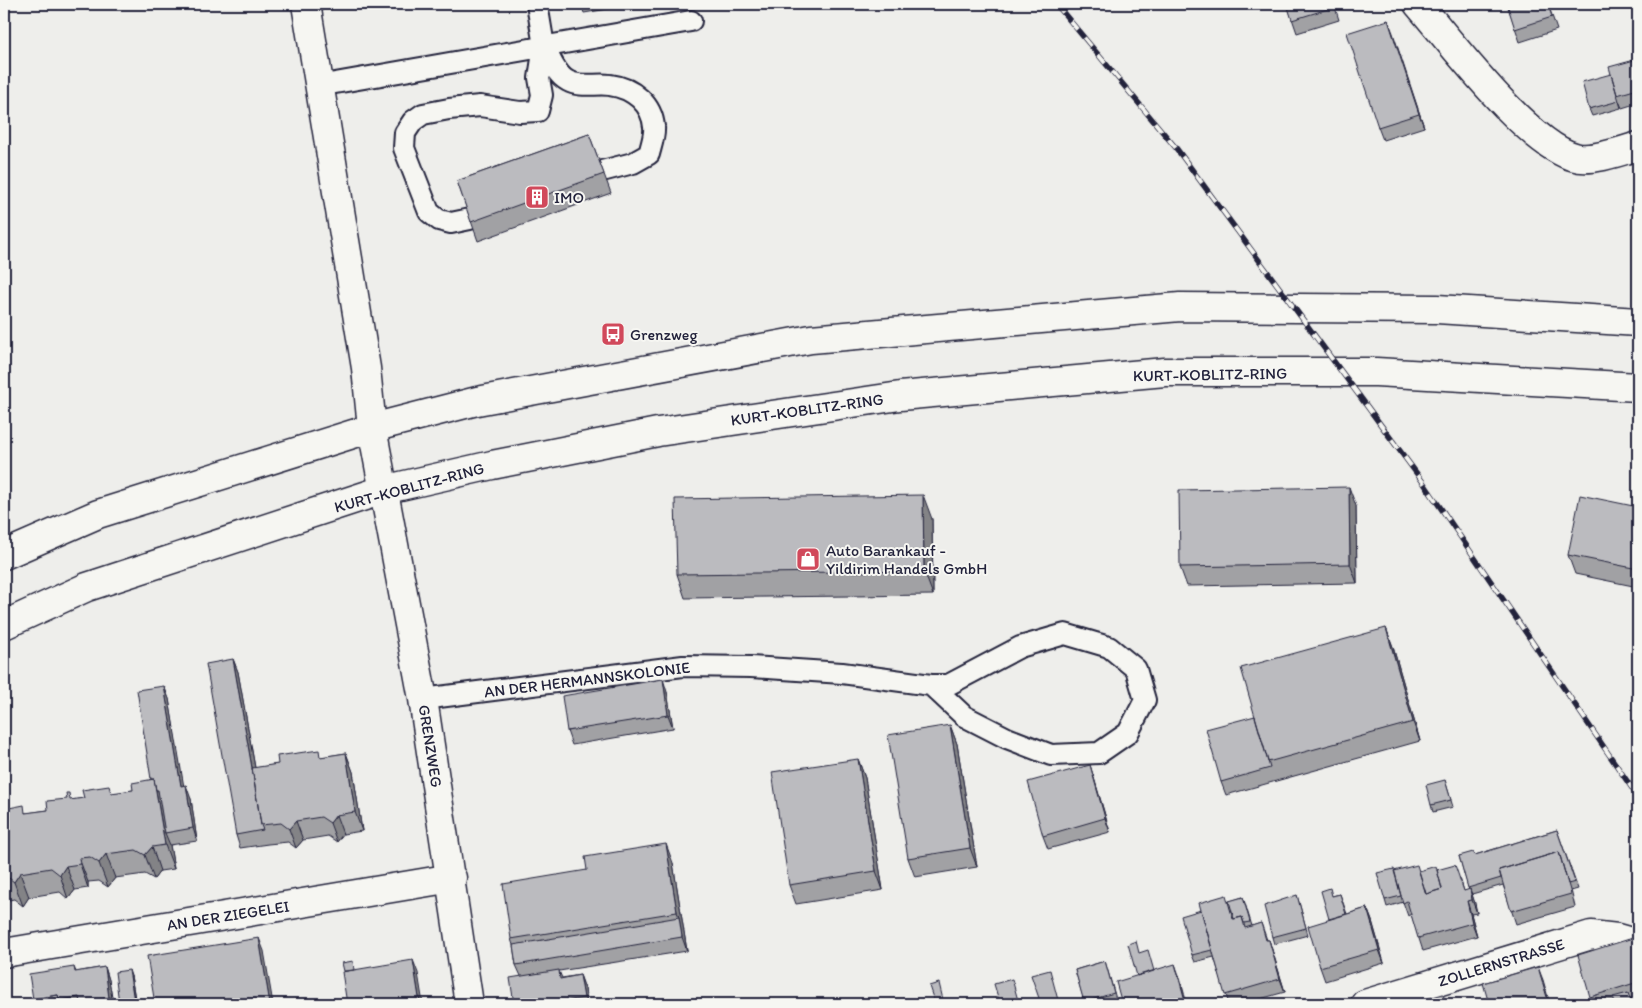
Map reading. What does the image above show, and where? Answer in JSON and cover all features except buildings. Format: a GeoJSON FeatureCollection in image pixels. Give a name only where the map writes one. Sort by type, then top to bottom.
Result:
{"type":"FeatureCollection","features":[{"type":"Feature","properties":{"kind":"main road"},"geometry":{"type":"LineString","coordinates":[[306,4],[366,368],[372,428]]}},
{"type":"Feature","properties":{"kind":"main road"},"geometry":{"type":"LineString","coordinates":[[1418,4],[1497,97],[1549,144],[1576,158],[1605,156],[1638,146]]}},
{"type":"Feature","properties":{"kind":"main road"},"geometry":{"type":"LineString","coordinates":[[4,555],[98,514],[372,428],[477,402],[811,339],[958,324],[1180,307],[1437,308],[1638,322]]}},
{"type":"Feature","properties":{"kind":"main road","name":"KURT-KOBLITZ-RING"},"geometry":{"type":"LineString","coordinates":[[4,625],[87,587],[383,490],[492,465],[658,432],[900,396],[1155,373],[1376,372],[1638,387]]}},
{"type":"Feature","properties":{"kind":"main road","name":"GRENZWEG"},"geometry":{"type":"LineString","coordinates":[[372,428],[423,699],[452,878],[469,1004]]}},
{"type":"Feature","properties":{"kind":"main road","name":"AN DER ZIEGELEI"},"geometry":{"type":"LineString","coordinates":[[4,953],[452,878]]}},
{"type":"Feature","properties":{"kind":"main road","name":"ZOLLERNSTRASSE"},"geometry":{"type":"LineString","coordinates":[[1365,1004],[1591,935],[1618,938],[1638,944]]}},
{"type":"Feature","properties":{"kind":"lane"},"geometry":{"type":"LineString","coordinates":[[537,4],[544,46],[557,71],[568,82],[582,85],[611,85],[633,92],[647,105],[655,128],[649,154],[633,163],[602,171]]}},
{"type":"Feature","properties":{"kind":"lane"},"geometry":{"type":"LineString","coordinates":[[318,86],[691,21]]}},
{"type":"Feature","properties":{"kind":"lane"},"geometry":{"type":"LineString","coordinates":[[470,219],[452,223],[439,220],[429,212],[404,148],[406,133],[413,121],[423,114],[449,108],[480,106],[520,112],[538,111],[542,95],[539,78],[544,46]]}},
{"type":"Feature","properties":{"kind":"lane","name":"AN DER HERMANNSKOLONIE"},"geometry":{"type":"LineString","coordinates":[[423,699],[683,666],[751,667],[842,673],[930,685],[948,685],[1020,647],[1064,634],[1109,647],[1136,669],[1145,700],[1128,733],[1099,753],[1051,755],[1007,738],[964,716],[930,685]]}},
{"type":"Feature","properties":{"kind":"railway"},"geometry":{"type":"LineString","coordinates":[[1056,4],[1176,148],[1423,482],[1638,797]]}},
{"type":"Feature","properties":{"kind":"place","name":"IMO"},"geometry":{"type":"Point","coordinates":[537,197]}},
{"type":"Feature","properties":{"kind":"place","name":"Grenzweg"},"geometry":{"type":"Point","coordinates":[613,334]}},
{"type":"Feature","properties":{"kind":"place","name":"Auto Barankauf - Yildirim Handels GmbH"},"geometry":{"type":"Point","coordinates":[808,559]}}]}
